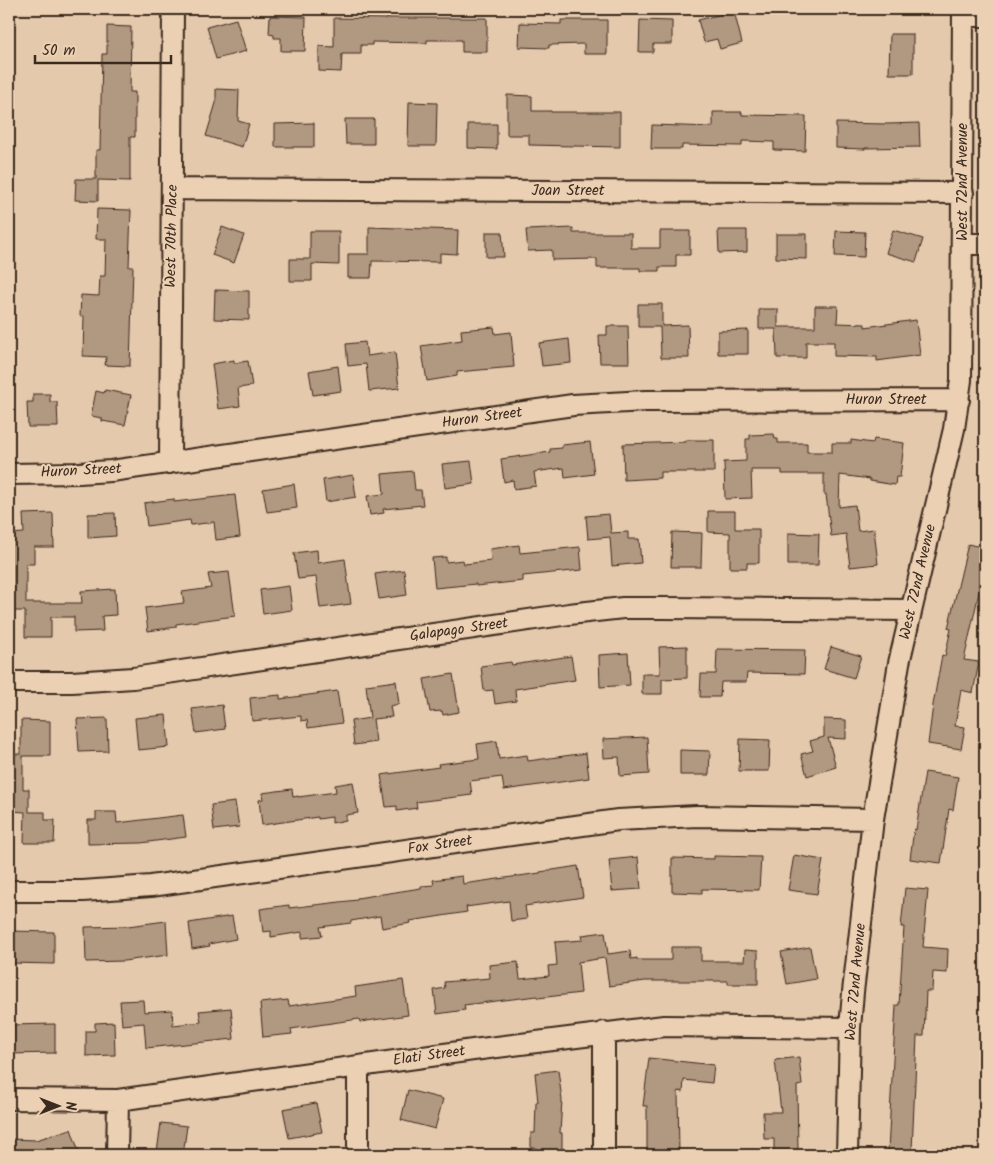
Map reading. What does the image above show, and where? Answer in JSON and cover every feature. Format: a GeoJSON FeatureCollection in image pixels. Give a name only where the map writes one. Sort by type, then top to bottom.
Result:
{"type":"FeatureCollection","features":[{"type":"Feature","properties":{"kind":"street","name":"West 70th Place"},"geometry":{"type":"LineString","coordinates":[[170,463],[173,9]]}},
{"type":"Feature","properties":{"kind":"street"},"geometry":{"type":"LineString","coordinates":[[963,12],[985,16]]}},
{"type":"Feature","properties":{"kind":"street","name":"West 72nd Avenue"},"geometry":{"type":"LineString","coordinates":[[847,1155],[850,1028],[873,819],[889,719],[911,610],[954,429],[959,400],[962,363],[963,12]]}},
{"type":"Feature","properties":{"kind":"street","name":"Joan Street"},"geometry":{"type":"LineString","coordinates":[[172,189],[963,193]]}},
{"type":"Feature","properties":{"kind":"street"},"geometry":{"type":"LineString","coordinates":[[963,244],[985,244]]}},
{"type":"Feature","properties":{"kind":"street","name":"Huron Street"},"geometry":{"type":"LineString","coordinates":[[9,474],[87,473],[170,463],[572,406],[646,401],[959,400]]}},
{"type":"Feature","properties":{"kind":"street","name":"Galapago Street"},"geometry":{"type":"LineString","coordinates":[[9,682],[72,682],[133,678],[560,615],[623,608],[911,610]]}},
{"type":"Feature","properties":{"kind":"street","name":"Fox Street"},"geometry":{"type":"LineString","coordinates":[[9,891],[83,891],[151,886],[618,820],[697,816],[873,819]]}},
{"type":"Feature","properties":{"kind":"street","name":"Elati Street"},"geometry":{"type":"LineString","coordinates":[[9,1099],[118,1100],[604,1032],[664,1026],[850,1028]]}},
{"type":"Feature","properties":{"kind":"street"},"geometry":{"type":"LineString","coordinates":[[604,1032],[604,1155]]}},
{"type":"Feature","properties":{"kind":"street"},"geometry":{"type":"LineString","coordinates":[[358,1067],[358,1155]]}},
{"type":"Feature","properties":{"kind":"street"},"geometry":{"type":"LineString","coordinates":[[117,1155],[118,1100]]}},
{"type":"Feature","properties":{"kind":"building"},"geometry":{"type":"Polygon","coordinates":[[[734,11],[742,43],[720,49],[717,39],[704,42],[698,20],[734,11]]]}},
{"type":"Feature","properties":{"kind":"building"},"geometry":{"type":"Polygon","coordinates":[[[270,16],[306,17],[305,51],[281,51],[281,38],[274,38],[274,35],[269,34],[270,16]]]}},
{"type":"Feature","properties":{"kind":"building"},"geometry":{"type":"Polygon","coordinates":[[[334,18],[487,18],[487,52],[462,52],[462,40],[427,40],[427,43],[372,42],[372,45],[361,45],[361,54],[342,54],[341,72],[319,71],[319,46],[334,47],[334,18]]]}},
{"type":"Feature","properties":{"kind":"building"},"geometry":{"type":"Polygon","coordinates":[[[236,19],[246,51],[216,59],[207,27],[236,19]]]}},
{"type":"Feature","properties":{"kind":"building"},"geometry":{"type":"Polygon","coordinates":[[[561,20],[607,20],[607,54],[584,54],[584,44],[549,45],[549,48],[519,47],[520,23],[561,24],[561,20]]]}},
{"type":"Feature","properties":{"kind":"building"},"geometry":{"type":"Polygon","coordinates":[[[640,20],[672,21],[672,44],[653,44],[653,52],[639,52],[640,20]]]}},
{"type":"Feature","properties":{"kind":"building"},"geometry":{"type":"Polygon","coordinates":[[[107,26],[131,27],[130,92],[135,92],[135,137],[130,137],[130,181],[98,180],[98,201],[75,200],[76,179],[96,179],[96,150],[100,150],[102,54],[107,54],[107,26]]]}},
{"type":"Feature","properties":{"kind":"building"},"geometry":{"type":"Polygon","coordinates":[[[890,34],[913,34],[913,74],[889,74],[890,34]]]}},
{"type":"Feature","properties":{"kind":"building"},"geometry":{"type":"Polygon","coordinates":[[[216,89],[239,90],[238,121],[249,124],[242,147],[206,136],[216,103],[216,89]]]}},
{"type":"Feature","properties":{"kind":"building"},"geometry":{"type":"Polygon","coordinates":[[[507,95],[532,96],[532,111],[620,112],[620,147],[529,145],[529,135],[507,135],[507,95]]]}},
{"type":"Feature","properties":{"kind":"building"},"geometry":{"type":"Polygon","coordinates":[[[409,102],[437,103],[436,146],[408,146],[409,102]]]}},
{"type":"Feature","properties":{"kind":"building"},"geometry":{"type":"Polygon","coordinates":[[[713,112],[742,112],[742,115],[806,116],[805,151],[774,150],[774,142],[742,141],[742,146],[682,145],[682,149],[651,149],[652,125],[713,127],[713,112]]]}},
{"type":"Feature","properties":{"kind":"building"},"geometry":{"type":"Polygon","coordinates":[[[345,119],[374,119],[374,144],[346,144],[345,119]]]}},
{"type":"Feature","properties":{"kind":"building"},"geometry":{"type":"Polygon","coordinates":[[[314,123],[314,147],[275,147],[275,124],[314,123]]]}},
{"type":"Feature","properties":{"kind":"building"},"geometry":{"type":"Polygon","coordinates":[[[836,123],[919,123],[920,147],[836,148],[836,123]]]}},
{"type":"Feature","properties":{"kind":"building"},"geometry":{"type":"Polygon","coordinates":[[[468,124],[497,124],[497,149],[468,148],[468,124]]]}},
{"type":"Feature","properties":{"kind":"building"},"geometry":{"type":"Polygon","coordinates":[[[97,209],[131,210],[129,267],[133,267],[130,366],[105,365],[106,357],[83,356],[84,316],[80,316],[81,295],[99,296],[100,276],[105,276],[106,239],[96,239],[97,209]]]}},
{"type":"Feature","properties":{"kind":"building"},"geometry":{"type":"Polygon","coordinates":[[[222,227],[244,235],[234,263],[212,255],[222,227]]]}},
{"type":"Feature","properties":{"kind":"building"},"geometry":{"type":"Polygon","coordinates":[[[369,227],[458,230],[457,254],[440,253],[440,262],[372,261],[371,278],[348,278],[348,254],[369,254],[369,227]]]}},
{"type":"Feature","properties":{"kind":"building"},"geometry":{"type":"Polygon","coordinates":[[[573,228],[573,233],[631,233],[631,248],[660,248],[660,231],[690,231],[690,255],[676,255],[676,267],[659,267],[659,271],[640,271],[640,268],[597,268],[597,259],[552,260],[552,250],[528,251],[526,230],[573,228]]]}},
{"type":"Feature","properties":{"kind":"building"},"geometry":{"type":"Polygon","coordinates":[[[718,230],[747,230],[747,252],[719,253],[718,230]]]}},
{"type":"Feature","properties":{"kind":"building"},"geometry":{"type":"Polygon","coordinates":[[[893,230],[923,239],[916,262],[886,253],[893,230]]]}},
{"type":"Feature","properties":{"kind":"building"},"geometry":{"type":"Polygon","coordinates":[[[310,231],[339,231],[339,265],[312,264],[312,281],[290,281],[290,259],[310,259],[310,231]]]}},
{"type":"Feature","properties":{"kind":"building"},"geometry":{"type":"Polygon","coordinates":[[[836,231],[865,232],[864,257],[835,256],[836,231]]]}},
{"type":"Feature","properties":{"kind":"building"},"geometry":{"type":"Polygon","coordinates":[[[486,232],[502,232],[504,257],[486,257],[486,232]]]}},
{"type":"Feature","properties":{"kind":"building"},"geometry":{"type":"Polygon","coordinates":[[[776,234],[807,234],[807,259],[776,258],[776,234]]]}},
{"type":"Feature","properties":{"kind":"building"},"geometry":{"type":"Polygon","coordinates":[[[215,290],[249,291],[249,320],[214,319],[215,290]]]}},
{"type":"Feature","properties":{"kind":"building"},"geometry":{"type":"Polygon","coordinates":[[[638,304],[662,304],[662,326],[688,325],[689,358],[661,358],[660,327],[638,327],[638,304]]]}},
{"type":"Feature","properties":{"kind":"building"},"geometry":{"type":"Polygon","coordinates":[[[815,306],[838,306],[837,323],[865,324],[865,327],[916,320],[920,355],[877,361],[877,357],[834,356],[834,342],[806,342],[806,358],[777,358],[776,329],[759,329],[759,309],[778,309],[778,327],[815,327],[815,306]]]}},
{"type":"Feature","properties":{"kind":"building"},"geometry":{"type":"Polygon","coordinates":[[[607,326],[628,326],[629,363],[600,363],[599,335],[607,335],[607,326]]]}},
{"type":"Feature","properties":{"kind":"building"},"geometry":{"type":"Polygon","coordinates":[[[494,327],[495,334],[511,332],[514,367],[457,372],[457,376],[427,381],[421,346],[462,340],[461,330],[494,327]]]}},
{"type":"Feature","properties":{"kind":"building"},"geometry":{"type":"Polygon","coordinates":[[[748,330],[748,354],[718,354],[718,331],[748,330]]]}},
{"type":"Feature","properties":{"kind":"building"},"geometry":{"type":"Polygon","coordinates":[[[569,339],[571,363],[542,366],[539,343],[569,339]]]}},
{"type":"Feature","properties":{"kind":"building"},"geometry":{"type":"Polygon","coordinates":[[[365,342],[367,356],[395,352],[399,388],[369,391],[366,364],[348,366],[346,344],[365,342]]]}},
{"type":"Feature","properties":{"kind":"building"},"geometry":{"type":"Polygon","coordinates":[[[234,360],[234,363],[248,361],[252,386],[238,388],[240,406],[218,409],[212,364],[234,360]]]}},
{"type":"Feature","properties":{"kind":"building"},"geometry":{"type":"Polygon","coordinates":[[[338,366],[341,391],[313,395],[309,371],[338,366]]]}},
{"type":"Feature","properties":{"kind":"building"},"geometry":{"type":"Polygon","coordinates":[[[105,390],[131,395],[125,425],[102,421],[102,418],[91,416],[96,391],[104,393],[105,390]]]}},
{"type":"Feature","properties":{"kind":"building"},"geometry":{"type":"Polygon","coordinates":[[[33,394],[50,394],[50,402],[57,402],[58,427],[28,427],[27,402],[33,402],[33,394]]]}},
{"type":"Feature","properties":{"kind":"building"},"geometry":{"type":"Polygon","coordinates":[[[774,434],[775,439],[778,439],[778,443],[807,443],[807,452],[832,452],[832,443],[851,443],[851,440],[873,443],[874,439],[904,443],[900,477],[896,477],[895,485],[840,475],[839,507],[855,505],[858,531],[874,529],[878,564],[850,567],[846,534],[831,536],[826,494],[824,494],[824,474],[782,474],[782,470],[751,470],[752,498],[725,499],[724,462],[746,461],[746,439],[750,439],[750,435],[774,434]]]}},
{"type":"Feature","properties":{"kind":"building"},"geometry":{"type":"Polygon","coordinates":[[[686,440],[714,440],[714,472],[660,472],[660,478],[624,480],[623,444],[686,442],[686,440]]]}},
{"type":"Feature","properties":{"kind":"building"},"geometry":{"type":"Polygon","coordinates":[[[590,442],[594,474],[565,478],[564,468],[534,472],[536,486],[514,489],[513,480],[504,482],[501,459],[550,452],[550,449],[562,448],[562,445],[590,442]]]}},
{"type":"Feature","properties":{"kind":"building"},"geometry":{"type":"Polygon","coordinates":[[[471,461],[474,484],[445,488],[442,464],[471,461]]]}},
{"type":"Feature","properties":{"kind":"building"},"geometry":{"type":"Polygon","coordinates":[[[413,471],[415,490],[421,490],[423,505],[383,509],[384,513],[370,515],[367,496],[384,494],[382,474],[413,471]]]}},
{"type":"Feature","properties":{"kind":"building"},"geometry":{"type":"Polygon","coordinates":[[[353,475],[356,497],[326,502],[323,480],[353,475]]]}},
{"type":"Feature","properties":{"kind":"building"},"geometry":{"type":"Polygon","coordinates":[[[294,484],[297,508],[267,512],[263,489],[294,484]]]}},
{"type":"Feature","properties":{"kind":"building"},"geometry":{"type":"Polygon","coordinates":[[[235,495],[240,537],[216,540],[214,522],[191,525],[190,520],[147,526],[144,503],[174,499],[174,502],[235,495]]]}},
{"type":"Feature","properties":{"kind":"building"},"geometry":{"type":"Polygon","coordinates":[[[708,511],[735,511],[735,529],[759,529],[759,563],[747,563],[747,568],[730,568],[730,533],[708,532],[708,511]]]}},
{"type":"Feature","properties":{"kind":"building"},"geometry":{"type":"Polygon","coordinates":[[[53,513],[54,547],[34,547],[34,564],[26,564],[26,603],[82,603],[81,591],[115,589],[116,615],[102,616],[103,631],[74,632],[74,617],[51,617],[51,637],[25,637],[25,611],[9,611],[9,534],[24,533],[23,514],[53,513]]]}},
{"type":"Feature","properties":{"kind":"building"},"geometry":{"type":"Polygon","coordinates":[[[115,513],[116,536],[88,538],[88,514],[115,513]]]}},
{"type":"Feature","properties":{"kind":"building"},"geometry":{"type":"Polygon","coordinates":[[[609,514],[611,533],[628,532],[628,539],[639,539],[641,563],[612,566],[610,537],[588,539],[586,516],[609,514]]]}},
{"type":"Feature","properties":{"kind":"building"},"geometry":{"type":"Polygon","coordinates":[[[672,532],[702,533],[701,567],[671,567],[672,532]]]}},
{"type":"Feature","properties":{"kind":"building"},"geometry":{"type":"Polygon","coordinates":[[[788,533],[819,534],[818,565],[788,565],[788,533]]]}},
{"type":"Feature","properties":{"kind":"building"},"geometry":{"type":"Polygon","coordinates":[[[968,544],[985,548],[985,589],[980,588],[964,660],[979,662],[973,693],[961,690],[955,726],[965,727],[961,749],[928,744],[942,655],[945,656],[951,629],[948,628],[968,544]]]}},
{"type":"Feature","properties":{"kind":"building"},"geometry":{"type":"Polygon","coordinates":[[[519,545],[520,553],[580,547],[582,570],[523,576],[523,581],[435,588],[432,558],[446,557],[446,562],[463,560],[464,564],[491,561],[490,549],[519,545]]]}},
{"type":"Feature","properties":{"kind":"building"},"geometry":{"type":"Polygon","coordinates":[[[317,550],[318,563],[345,559],[351,604],[320,608],[316,577],[298,579],[294,553],[317,550]]]}},
{"type":"Feature","properties":{"kind":"building"},"geometry":{"type":"Polygon","coordinates":[[[404,570],[407,595],[379,599],[375,574],[404,570]]]}},
{"type":"Feature","properties":{"kind":"building"},"geometry":{"type":"Polygon","coordinates":[[[229,572],[235,616],[176,624],[176,627],[148,631],[145,608],[184,603],[182,592],[211,588],[208,574],[229,572]]]}},
{"type":"Feature","properties":{"kind":"building"},"geometry":{"type":"Polygon","coordinates":[[[289,586],[292,610],[263,614],[260,590],[289,586]]]}},
{"type":"Feature","properties":{"kind":"building"},"geometry":{"type":"Polygon","coordinates":[[[687,646],[687,678],[662,679],[662,694],[642,694],[642,674],[660,674],[659,647],[687,646]]]}},
{"type":"Feature","properties":{"kind":"building"},"geometry":{"type":"Polygon","coordinates":[[[831,647],[861,656],[854,678],[824,669],[831,647]]]}},
{"type":"Feature","properties":{"kind":"building"},"geometry":{"type":"Polygon","coordinates":[[[717,649],[805,650],[804,674],[747,673],[746,682],[721,682],[720,697],[700,697],[701,674],[716,674],[717,649]]]}},
{"type":"Feature","properties":{"kind":"building"},"geometry":{"type":"Polygon","coordinates":[[[628,653],[630,685],[600,687],[599,655],[628,653]]]}},
{"type":"Feature","properties":{"kind":"building"},"geometry":{"type":"Polygon","coordinates":[[[571,656],[575,680],[515,689],[516,701],[495,704],[493,690],[484,691],[481,666],[511,662],[512,665],[571,656]]]}},
{"type":"Feature","properties":{"kind":"building"},"geometry":{"type":"Polygon","coordinates":[[[453,674],[459,712],[443,715],[442,711],[430,712],[424,679],[453,674]]]}},
{"type":"Feature","properties":{"kind":"building"},"geometry":{"type":"Polygon","coordinates":[[[396,681],[399,704],[390,706],[392,717],[373,719],[376,742],[354,745],[351,721],[370,718],[366,685],[396,681]]]}},
{"type":"Feature","properties":{"kind":"building"},"geometry":{"type":"Polygon","coordinates":[[[337,691],[342,723],[308,728],[307,720],[301,721],[301,716],[252,721],[250,698],[280,695],[280,699],[337,691]]]}},
{"type":"Feature","properties":{"kind":"building"},"geometry":{"type":"Polygon","coordinates":[[[222,705],[225,729],[196,733],[192,709],[222,705]]]}},
{"type":"Feature","properties":{"kind":"building"},"geometry":{"type":"Polygon","coordinates":[[[166,715],[169,747],[138,750],[135,718],[166,715]]]}},
{"type":"Feature","properties":{"kind":"building"},"geometry":{"type":"Polygon","coordinates":[[[107,718],[108,751],[79,752],[77,719],[107,718]]]}},
{"type":"Feature","properties":{"kind":"building"},"geometry":{"type":"Polygon","coordinates":[[[824,719],[846,720],[846,739],[828,738],[836,767],[807,776],[801,754],[813,751],[810,741],[824,737],[824,719]]]}},
{"type":"Feature","properties":{"kind":"building"},"geometry":{"type":"Polygon","coordinates":[[[21,720],[50,721],[50,756],[23,756],[23,789],[29,789],[29,812],[45,812],[45,820],[55,820],[54,843],[24,843],[25,812],[9,811],[9,754],[21,754],[21,720]]]}},
{"type":"Feature","properties":{"kind":"building"},"geometry":{"type":"Polygon","coordinates":[[[647,737],[649,774],[620,776],[619,757],[604,758],[603,739],[647,737]]]}},
{"type":"Feature","properties":{"kind":"building"},"geometry":{"type":"Polygon","coordinates":[[[740,739],[770,740],[769,771],[739,771],[740,739]]]}},
{"type":"Feature","properties":{"kind":"building"},"geometry":{"type":"Polygon","coordinates":[[[497,741],[499,759],[527,755],[528,761],[586,753],[589,778],[504,790],[502,777],[470,781],[472,795],[416,802],[417,808],[397,811],[397,806],[386,807],[381,775],[439,767],[438,764],[479,759],[477,744],[497,741]]]}},
{"type":"Feature","properties":{"kind":"building"},"geometry":{"type":"Polygon","coordinates":[[[680,750],[710,751],[709,775],[680,775],[680,750]]]}},
{"type":"Feature","properties":{"kind":"building"},"geometry":{"type":"Polygon","coordinates":[[[925,772],[958,777],[953,810],[949,809],[941,863],[910,859],[925,772]]]}},
{"type":"Feature","properties":{"kind":"building"},"geometry":{"type":"Polygon","coordinates":[[[353,782],[358,813],[346,815],[346,820],[332,823],[332,817],[318,819],[318,817],[262,825],[259,800],[263,799],[262,793],[292,789],[293,797],[298,797],[336,792],[335,785],[353,782]]]}},
{"type":"Feature","properties":{"kind":"building"},"geometry":{"type":"Polygon","coordinates":[[[235,802],[239,827],[214,830],[211,805],[235,802]]]}},
{"type":"Feature","properties":{"kind":"building"},"geometry":{"type":"Polygon","coordinates":[[[96,812],[116,812],[117,823],[183,815],[186,837],[141,843],[88,844],[88,820],[96,820],[96,812]]]}},
{"type":"Feature","properties":{"kind":"building"},"geometry":{"type":"Polygon","coordinates":[[[794,855],[823,860],[817,894],[788,890],[794,855]]]}},
{"type":"Feature","properties":{"kind":"building"},"geometry":{"type":"Polygon","coordinates":[[[714,856],[761,857],[759,890],[702,889],[702,893],[672,892],[672,858],[714,859],[714,856]]]}},
{"type":"Feature","properties":{"kind":"building"},"geometry":{"type":"Polygon","coordinates":[[[638,857],[641,889],[612,891],[609,860],[638,857]]]}},
{"type":"Feature","properties":{"kind":"building"},"geometry":{"type":"Polygon","coordinates":[[[578,866],[583,897],[525,906],[527,919],[511,921],[509,901],[466,907],[467,912],[410,921],[411,923],[382,928],[380,916],[351,921],[351,923],[320,927],[322,936],[302,938],[302,932],[271,937],[271,931],[263,932],[260,909],[289,905],[289,908],[357,900],[357,898],[434,885],[433,880],[462,876],[463,884],[578,866]]]}},
{"type":"Feature","properties":{"kind":"building"},"geometry":{"type":"Polygon","coordinates":[[[905,888],[928,890],[923,947],[948,949],[947,973],[933,972],[932,991],[926,991],[924,1036],[917,1036],[912,1151],[888,1151],[896,1005],[899,1005],[904,927],[901,927],[905,888]]]}},
{"type":"Feature","properties":{"kind":"building"},"geometry":{"type":"Polygon","coordinates":[[[232,916],[236,939],[192,949],[189,923],[232,916]]]}},
{"type":"Feature","properties":{"kind":"building"},"geometry":{"type":"Polygon","coordinates":[[[166,921],[168,955],[124,961],[86,962],[85,927],[128,926],[166,921]]]}},
{"type":"Feature","properties":{"kind":"building"},"geometry":{"type":"Polygon","coordinates":[[[9,931],[54,932],[54,964],[9,963],[9,931]]]}},
{"type":"Feature","properties":{"kind":"building"},"geometry":{"type":"Polygon","coordinates":[[[605,932],[608,954],[630,951],[631,959],[637,958],[637,960],[671,960],[671,947],[701,947],[701,961],[744,961],[745,950],[758,951],[758,984],[728,984],[728,981],[645,981],[609,986],[605,958],[578,962],[581,993],[538,998],[537,996],[464,1005],[465,1010],[437,1014],[434,990],[445,988],[444,982],[490,978],[489,965],[518,962],[520,979],[549,976],[548,966],[557,965],[555,942],[583,940],[582,935],[605,932]]]}},
{"type":"Feature","properties":{"kind":"building"},"geometry":{"type":"Polygon","coordinates":[[[810,947],[816,979],[787,984],[781,952],[810,947]]]}},
{"type":"Feature","properties":{"kind":"building"},"geometry":{"type":"Polygon","coordinates":[[[403,980],[408,1015],[360,1022],[359,1019],[291,1029],[292,1034],[263,1037],[260,1003],[288,1000],[289,1006],[356,996],[355,987],[403,980]]]}},
{"type":"Feature","properties":{"kind":"building"},"geometry":{"type":"Polygon","coordinates":[[[143,1000],[144,1012],[172,1010],[173,1025],[201,1022],[199,1011],[231,1008],[234,1039],[146,1048],[144,1023],[122,1025],[120,1001],[143,1000]]]}},
{"type":"Feature","properties":{"kind":"building"},"geometry":{"type":"Polygon","coordinates":[[[114,1022],[115,1055],[86,1056],[86,1031],[95,1031],[95,1023],[114,1022]]]}},
{"type":"Feature","properties":{"kind":"building"},"geometry":{"type":"Polygon","coordinates":[[[55,1024],[55,1053],[9,1054],[9,1025],[55,1024]]]}},
{"type":"Feature","properties":{"kind":"building"},"geometry":{"type":"Polygon","coordinates":[[[799,1057],[802,1085],[797,1086],[798,1152],[774,1153],[774,1139],[764,1139],[763,1112],[781,1112],[775,1060],[799,1057]]]}},
{"type":"Feature","properties":{"kind":"building"},"geometry":{"type":"Polygon","coordinates":[[[649,1058],[714,1065],[712,1083],[684,1080],[683,1092],[678,1091],[679,1155],[647,1155],[647,1106],[643,1106],[649,1058]]]}},
{"type":"Feature","properties":{"kind":"building"},"geometry":{"type":"Polygon","coordinates":[[[558,1070],[562,1100],[560,1133],[562,1133],[562,1155],[537,1155],[537,1148],[531,1148],[531,1133],[535,1133],[536,1102],[538,1102],[535,1073],[558,1070]]]}},
{"type":"Feature","properties":{"kind":"building"},"geometry":{"type":"Polygon","coordinates":[[[408,1090],[443,1099],[435,1129],[401,1120],[408,1090]]]}},
{"type":"Feature","properties":{"kind":"building"},"geometry":{"type":"Polygon","coordinates":[[[316,1103],[322,1132],[289,1138],[283,1109],[316,1103]]]}},
{"type":"Feature","properties":{"kind":"building"},"geometry":{"type":"Polygon","coordinates":[[[161,1123],[187,1126],[183,1155],[157,1152],[161,1123]]]}},
{"type":"Feature","properties":{"kind":"building"},"geometry":{"type":"Polygon","coordinates":[[[71,1129],[80,1155],[10,1155],[9,1139],[36,1140],[71,1129]]]}}]}
